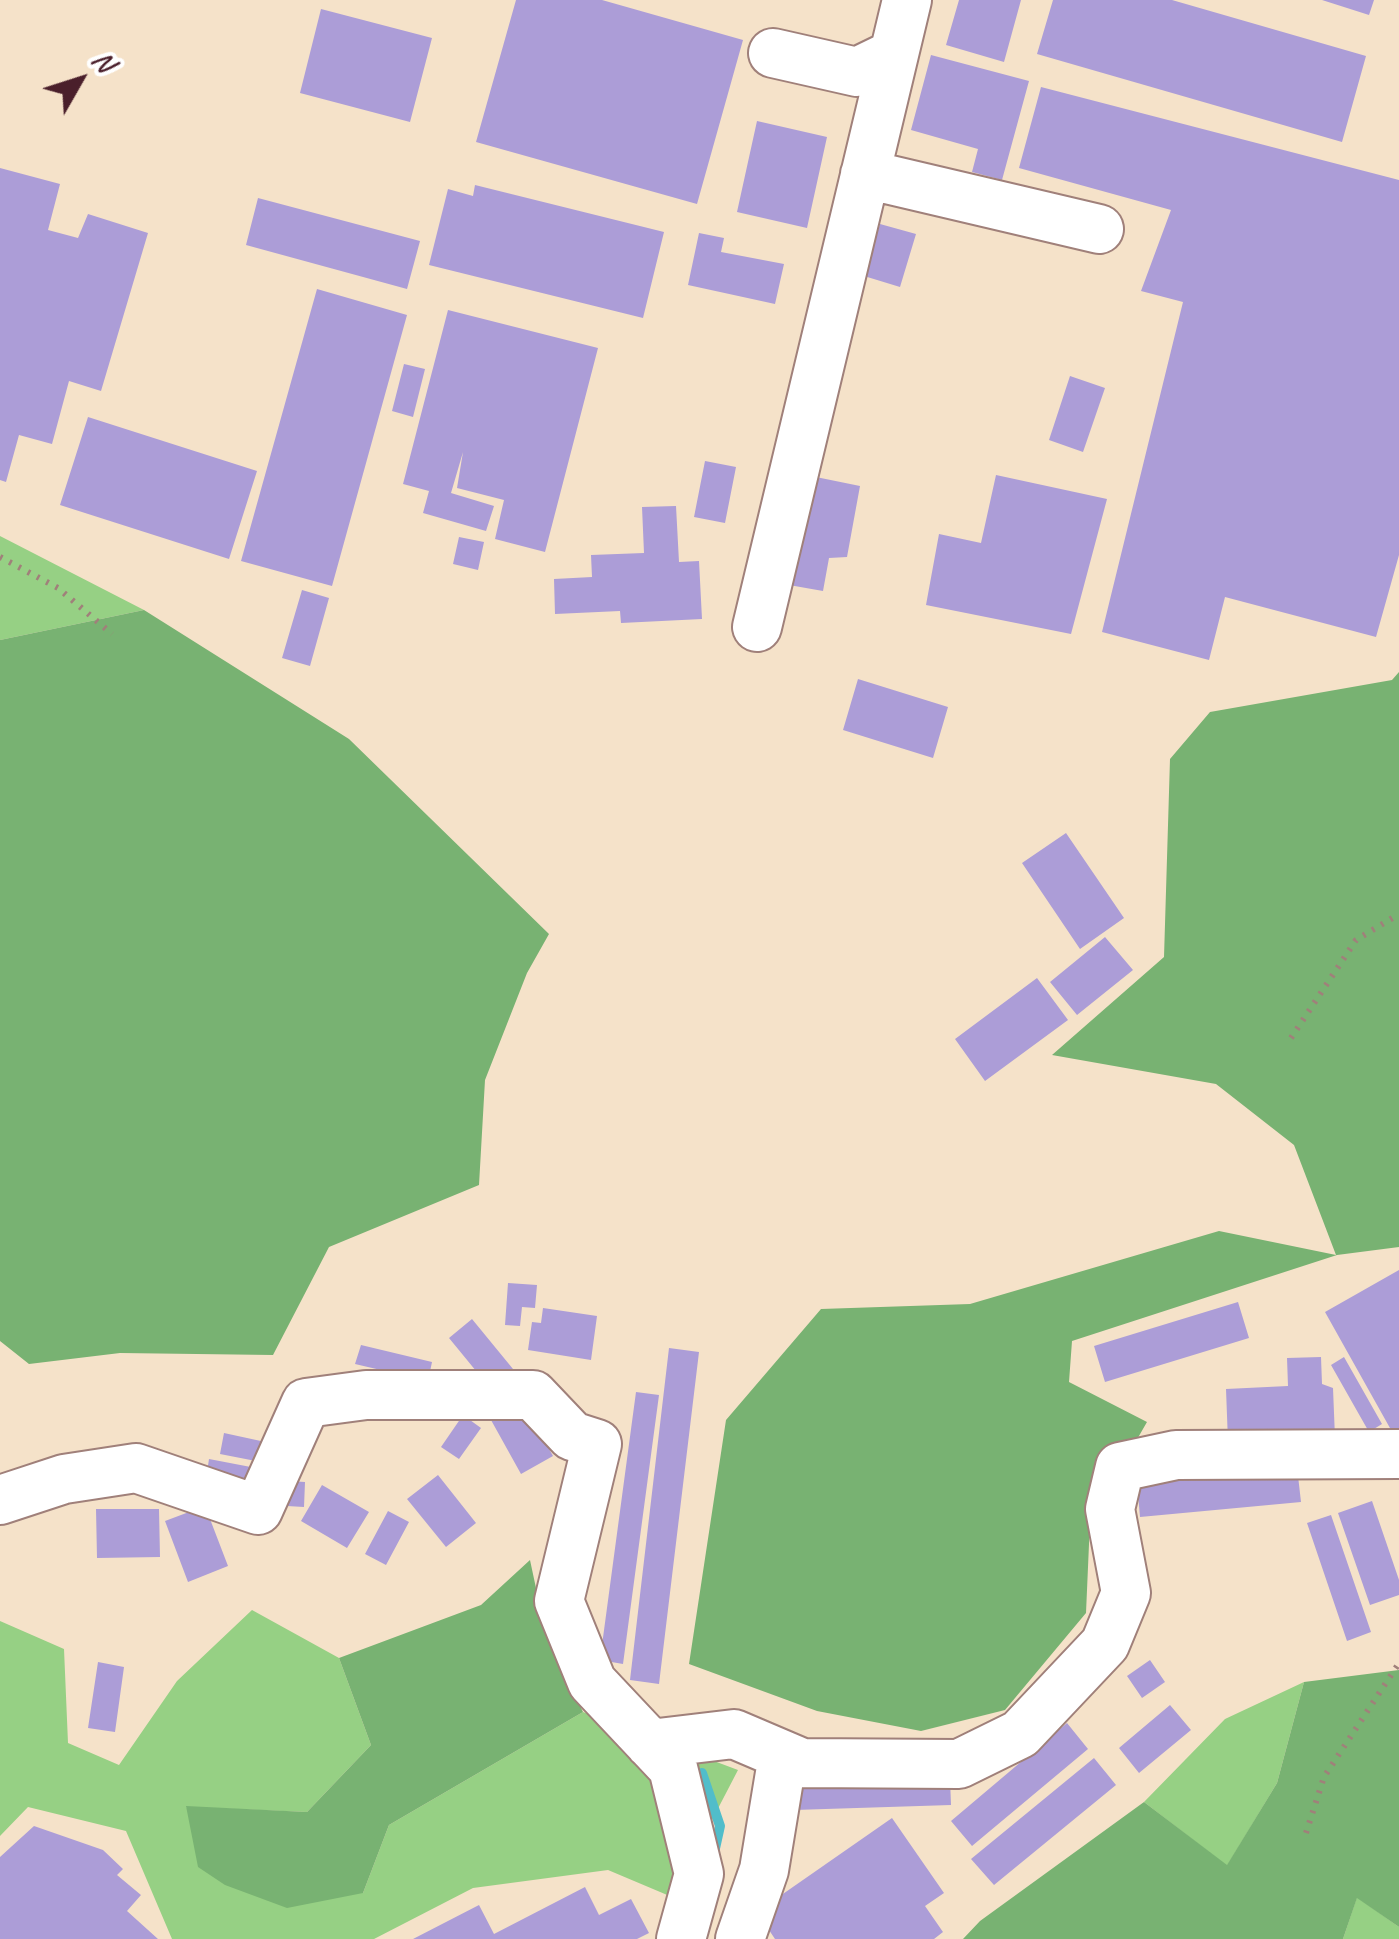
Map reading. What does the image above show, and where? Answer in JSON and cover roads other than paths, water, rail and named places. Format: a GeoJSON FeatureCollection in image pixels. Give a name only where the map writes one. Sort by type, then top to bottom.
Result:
{"type":"FeatureCollection","features":[{"type":"Feature","properties":{"kind":"street"},"geometry":{"type":"LineString","coordinates":[[757,627],[906,0]]}},
{"type":"Feature","properties":{"kind":"street"},"geometry":{"type":"LineString","coordinates":[[774,53],[858,72],[894,54]]}},
{"type":"Feature","properties":{"kind":"street"},"geometry":{"type":"LineString","coordinates":[[865,174],[1099,228]]}},
{"type":"Feature","properties":{"kind":"street"},"geometry":{"type":"LineString","coordinates":[[0,1500],[64,1479],[136,1468],[258,1510],[306,1402],[366,1395],[533,1395],[572,1436],[597,1444],[559,1601],[592,1682],[673,1768],[699,1874],[681,1939]]}},
{"type":"Feature","properties":{"kind":"street"},"geometry":{"type":"LineString","coordinates":[[650,1744],[734,1734],[802,1763],[959,1764],[1020,1734],[1104,1644],[1126,1593],[1110,1509],[1120,1468],[1176,1455],[1399,1454]]}},
{"type":"Feature","properties":{"kind":"street"},"geometry":{"type":"LineString","coordinates":[[740,1939],[764,1870],[783,1755]]}},
{"type":"Feature","properties":{"kind":"waterway"},"geometry":{"type":"LineString","coordinates":[[702,1773],[720,1826],[714,1853]]}}]}
